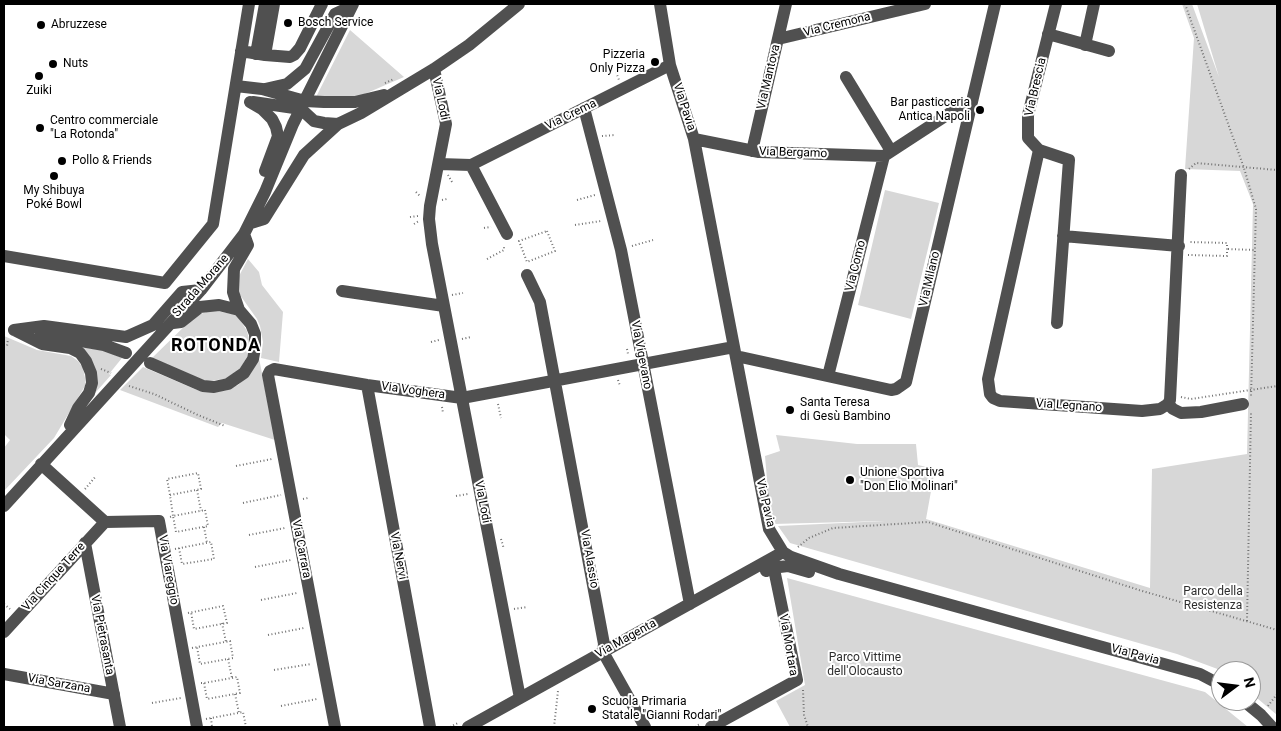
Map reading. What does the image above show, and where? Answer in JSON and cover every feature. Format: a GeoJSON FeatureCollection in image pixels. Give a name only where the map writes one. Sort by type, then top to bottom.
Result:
{"type":"FeatureCollection","features":[{"type":"Feature","properties":{"kind":"street"},"geometry":{"type":"LineString","coordinates":[[4,256],[165,284],[212,224],[249,4]]}},
{"type":"Feature","properties":{"kind":"street"},"geometry":{"type":"LineString","coordinates":[[261,55],[265,4]]}},
{"type":"Feature","properties":{"kind":"street"},"geometry":{"type":"LineString","coordinates":[[261,55],[274,4]]}},
{"type":"Feature","properties":{"kind":"street"},"geometry":{"type":"LineString","coordinates":[[241,51],[261,55],[290,57],[294,55],[300,48],[322,4]]}},
{"type":"Feature","properties":{"kind":"street"},"geometry":{"type":"LineString","coordinates":[[150,363],[203,386],[214,387],[228,384],[244,374],[252,359],[255,348],[255,334],[251,324],[239,310],[233,292],[234,268],[248,245],[248,228],[264,219],[304,156],[338,124],[361,113],[434,69],[469,45],[519,4]]}},
{"type":"Feature","properties":{"kind":"street","name":"Via Pavia"},"geometry":{"type":"LineString","coordinates":[[660,4],[670,65],[694,139],[769,529],[787,554],[839,574],[1172,665],[1211,680]]}},
{"type":"Feature","properties":{"kind":"street","name":"Via Mantova"},"geometry":{"type":"LineString","coordinates":[[752,151],[786,4]]}},
{"type":"Feature","properties":{"kind":"street","name":"Via Cremona"},"geometry":{"type":"LineString","coordinates":[[778,39],[925,4]]}},
{"type":"Feature","properties":{"kind":"street","name":"Via Milano"},"geometry":{"type":"LineString","coordinates":[[735,351],[828,376],[891,390],[902,387],[906,382],[994,4]]}},
{"type":"Feature","properties":{"kind":"street","name":"Via Brescia"},"geometry":{"type":"LineString","coordinates":[[1039,150],[1028,138],[1028,115],[1056,4]]}},
{"type":"Feature","properties":{"kind":"street"},"geometry":{"type":"LineString","coordinates":[[1085,44],[1094,4]]}},
{"type":"Feature","properties":{"kind":"street"},"geometry":{"type":"LineString","coordinates":[[262,89],[287,84],[305,69],[335,14],[352,6]]}},
{"type":"Feature","properties":{"kind":"street","name":"Strada Morane"},"geometry":{"type":"LineString","coordinates":[[4,506],[62,440],[201,290],[248,228],[303,105],[352,6]]}},
{"type":"Feature","properties":{"kind":"street"},"geometry":{"type":"LineString","coordinates":[[1048,34],[1109,51]]}},
{"type":"Feature","properties":{"kind":"street","name":"Via Crema"},"geometry":{"type":"LineString","coordinates":[[445,171],[471,164],[670,65]]}},
{"type":"Feature","properties":{"kind":"street","name":"Via Lodi"},"geometry":{"type":"LineString","coordinates":[[434,69],[446,124],[445,171],[429,219],[432,244],[448,300],[462,398],[520,698]]}},
{"type":"Feature","properties":{"kind":"street"},"geometry":{"type":"LineString","coordinates":[[846,77],[888,154],[953,112],[970,106]]}},
{"type":"Feature","properties":{"kind":"street"},"geometry":{"type":"LineString","coordinates":[[236,86],[262,89],[303,105],[314,120],[338,124]]}},
{"type":"Feature","properties":{"kind":"street"},"geometry":{"type":"LineString","coordinates":[[233,99],[250,102],[303,105],[354,102],[394,92]]}},
{"type":"Feature","properties":{"kind":"street"},"geometry":{"type":"LineString","coordinates":[[250,102],[262,109],[272,119],[278,136],[262,179],[265,192]]}},
{"type":"Feature","properties":{"kind":"street","name":"Via Vigevano"},"geometry":{"type":"LineString","coordinates":[[584,108],[621,250],[690,604]]}},
{"type":"Feature","properties":{"kind":"street","name":"Via Bergamo"},"geometry":{"type":"LineString","coordinates":[[694,139],[759,152],[888,154]]}},
{"type":"Feature","properties":{"kind":"street"},"geometry":{"type":"LineString","coordinates":[[1039,150],[1069,160],[1057,323]]}},
{"type":"Feature","properties":{"kind":"street","name":"Via Legnano"},"geometry":{"type":"LineString","coordinates":[[1039,150],[988,379],[990,394],[993,398],[1000,401],[1142,411],[1160,409],[1169,399]]}},
{"type":"Feature","properties":{"kind":"street","name":"Via Como"},"geometry":{"type":"LineString","coordinates":[[828,376],[888,154]]}},
{"type":"Feature","properties":{"kind":"street"},"geometry":{"type":"LineString","coordinates":[[471,164],[506,237]]}},
{"type":"Feature","properties":{"kind":"street"},"geometry":{"type":"LineString","coordinates":[[1181,175],[1169,399],[1173,409],[1181,413],[1201,412],[1248,404]]}},
{"type":"Feature","properties":{"kind":"street"},"geometry":{"type":"LineString","coordinates":[[1063,236],[1178,247]]}},
{"type":"Feature","properties":{"kind":"street"},"geometry":{"type":"LineString","coordinates":[[527,274],[540,302],[556,380]]}},
{"type":"Feature","properties":{"kind":"street"},"geometry":{"type":"LineString","coordinates":[[9,329],[44,326],[126,337],[153,325],[182,292],[201,290]]}},
{"type":"Feature","properties":{"kind":"street"},"geometry":{"type":"LineString","coordinates":[[342,291],[448,300]]}},
{"type":"Feature","properties":{"kind":"street"},"geometry":{"type":"LineString","coordinates":[[168,324],[181,322],[200,307],[220,305],[239,310]]}},
{"type":"Feature","properties":{"kind":"street"},"geometry":{"type":"LineString","coordinates":[[9,329],[104,345],[126,353]]}},
{"type":"Feature","properties":{"kind":"street"},"geometry":{"type":"LineString","coordinates":[[9,329],[42,344],[70,348],[80,353],[86,361],[91,373],[92,383],[89,393],[78,408],[62,440]]}},
{"type":"Feature","properties":{"kind":"street","name":"Via Voghera"},"geometry":{"type":"LineString","coordinates":[[270,371],[274,369],[283,370],[366,385],[462,398],[643,364],[735,351]]}},
{"type":"Feature","properties":{"kind":"street","name":"Via Carrara"},"geometry":{"type":"LineString","coordinates":[[270,371],[268,375],[335,727]]}},
{"type":"Feature","properties":{"kind":"street","name":"Via Alassio"},"geometry":{"type":"LineString","coordinates":[[556,380],[604,644],[603,652],[645,727]]}},
{"type":"Feature","properties":{"kind":"street","name":"Via Nervi"},"geometry":{"type":"LineString","coordinates":[[366,385],[430,727]]}},
{"type":"Feature","properties":{"kind":"street"},"geometry":{"type":"LineString","coordinates":[[41,464],[104,522]]}},
{"type":"Feature","properties":{"kind":"street","name":"Via Viareggio"},"geometry":{"type":"LineString","coordinates":[[104,522],[159,521],[200,723]]}},
{"type":"Feature","properties":{"kind":"street","name":"Via Cinque Terre"},"geometry":{"type":"LineString","coordinates":[[4,632],[104,522]]}},
{"type":"Feature","properties":{"kind":"street","name":"Via Pietrasanta"},"geometry":{"type":"LineString","coordinates":[[84,543],[120,727]]}},
{"type":"Feature","properties":{"kind":"street","name":"Via Magenta"},"geometry":{"type":"LineString","coordinates":[[463,725],[520,698],[730,582],[787,554]]}},
{"type":"Feature","properties":{"kind":"street"},"geometry":{"type":"LineString","coordinates":[[730,582],[738,585],[771,568],[788,566],[826,577],[839,574]]}},
{"type":"Feature","properties":{"kind":"street","name":"Via Mortara"},"geometry":{"type":"LineString","coordinates":[[708,725],[797,680],[775,574]]}},
{"type":"Feature","properties":{"kind":"street","name":"Via Sarzana"},"geometry":{"type":"LineString","coordinates":[[4,674],[114,694]]}},
{"type":"Feature","properties":{"kind":"street"},"geometry":{"type":"LineString","coordinates":[[1256,711],[1272,727]]}},
{"type":"Feature","properties":{"kind":"path"},"geometry":{"type":"LineString","coordinates":[[1185,4],[1244,168],[1256,209],[1252,390],[1248,404],[1247,621]]}},
{"type":"Feature","properties":{"kind":"path"},"geometry":{"type":"LineString","coordinates":[[599,136],[615,135]]}},
{"type":"Feature","properties":{"kind":"path"},"geometry":{"type":"LineString","coordinates":[[1181,175],[1196,163],[1277,170]]}},
{"type":"Feature","properties":{"kind":"path"},"geometry":{"type":"LineString","coordinates":[[445,171],[452,182]]}},
{"type":"Feature","properties":{"kind":"path"},"geometry":{"type":"LineString","coordinates":[[577,200],[601,193]]}},
{"type":"Feature","properties":{"kind":"path"},"geometry":{"type":"LineString","coordinates":[[410,217],[422,216]]}},
{"type":"Feature","properties":{"kind":"path"},"geometry":{"type":"LineString","coordinates":[[575,225],[607,220]]}},
{"type":"Feature","properties":{"kind":"path"},"geometry":{"type":"LineString","coordinates":[[547,231],[555,251],[527,262],[519,241],[547,231]]}},
{"type":"Feature","properties":{"kind":"path"},"geometry":{"type":"LineString","coordinates":[[486,259],[504,250],[506,237]]}},
{"type":"Feature","properties":{"kind":"path"},"geometry":{"type":"LineString","coordinates":[[626,248],[654,240]]}},
{"type":"Feature","properties":{"kind":"path"},"geometry":{"type":"LineString","coordinates":[[1227,243],[1227,256],[1178,247],[1227,243]]}},
{"type":"Feature","properties":{"kind":"path"},"geometry":{"type":"LineString","coordinates":[[1227,249],[1256,250]]}},
{"type":"Feature","properties":{"kind":"path"},"geometry":{"type":"LineString","coordinates":[[448,300],[449,292]]}},
{"type":"Feature","properties":{"kind":"path"},"geometry":{"type":"LineString","coordinates":[[448,300],[463,293]]}},
{"type":"Feature","properties":{"kind":"path"},"geometry":{"type":"LineString","coordinates":[[458,340],[471,337]]}},
{"type":"Feature","properties":{"kind":"path"},"geometry":{"type":"LineString","coordinates":[[430,342],[443,340]]}},
{"type":"Feature","properties":{"kind":"path"},"geometry":{"type":"LineString","coordinates":[[627,349],[628,357]]}},
{"type":"Feature","properties":{"kind":"path"},"geometry":{"type":"LineString","coordinates":[[100,368],[113,374]]}},
{"type":"Feature","properties":{"kind":"path"},"geometry":{"type":"LineString","coordinates":[[124,384],[154,394],[225,426]]}},
{"type":"Feature","properties":{"kind":"path"},"geometry":{"type":"LineString","coordinates":[[1169,399],[1191,399],[1277,386]]}},
{"type":"Feature","properties":{"kind":"path"},"geometry":{"type":"LineString","coordinates":[[497,400],[501,418]]}},
{"type":"Feature","properties":{"kind":"path"},"geometry":{"type":"LineString","coordinates":[[236,466],[278,458]]}},
{"type":"Feature","properties":{"kind":"path"},"geometry":{"type":"LineString","coordinates":[[166,518],[174,516],[205,510],[208,526],[176,532],[174,516],[170,495],[167,479],[198,473],[201,489],[170,495]]}},
{"type":"Feature","properties":{"kind":"path"},"geometry":{"type":"LineString","coordinates":[[82,492],[96,476]]}},
{"type":"Feature","properties":{"kind":"path"},"geometry":{"type":"LineString","coordinates":[[197,490],[201,511]]}},
{"type":"Feature","properties":{"kind":"path"},"geometry":{"type":"LineString","coordinates":[[243,503],[290,494]]}},
{"type":"Feature","properties":{"kind":"path"},"geometry":{"type":"LineString","coordinates":[[456,496],[472,494]]}},
{"type":"Feature","properties":{"kind":"path"},"geometry":{"type":"LineString","coordinates":[[787,554],[809,538],[833,528],[928,522],[1138,590],[1277,630]]}},
{"type":"Feature","properties":{"kind":"path"},"geometry":{"type":"LineString","coordinates":[[249,535],[292,526]]}},
{"type":"Feature","properties":{"kind":"path"},"geometry":{"type":"LineString","coordinates":[[204,527],[207,543]]}},
{"type":"Feature","properties":{"kind":"path"},"geometry":{"type":"LineString","coordinates":[[172,550],[179,548],[211,542],[214,559],[182,564],[179,548]]}},
{"type":"Feature","properties":{"kind":"path"},"geometry":{"type":"LineString","coordinates":[[255,567],[298,558]]}},
{"type":"Feature","properties":{"kind":"path"},"geometry":{"type":"LineString","coordinates":[[261,600],[304,591]]}},
{"type":"Feature","properties":{"kind":"path"},"geometry":{"type":"LineString","coordinates":[[4,604],[12,612]]}},
{"type":"Feature","properties":{"kind":"path"},"geometry":{"type":"LineString","coordinates":[[184,614],[191,612],[223,606],[226,622],[194,629],[191,612]]}},
{"type":"Feature","properties":{"kind":"path"},"geometry":{"type":"LineString","coordinates":[[510,610],[527,607]]}},
{"type":"Feature","properties":{"kind":"path"},"geometry":{"type":"LineString","coordinates":[[222,623],[226,642]]}},
{"type":"Feature","properties":{"kind":"path"},"geometry":{"type":"LineString","coordinates":[[268,635],[311,627]]}},
{"type":"Feature","properties":{"kind":"path"},"geometry":{"type":"LineString","coordinates":[[190,649],[230,641],[233,658],[200,664],[197,648]]}},
{"type":"Feature","properties":{"kind":"path"},"geometry":{"type":"LineString","coordinates":[[228,659],[232,678]]}},
{"type":"Feature","properties":{"kind":"path"},"geometry":{"type":"LineString","coordinates":[[274,670],[318,662]]}},
{"type":"Feature","properties":{"kind":"path"},"geometry":{"type":"LineString","coordinates":[[197,684],[237,677],[240,693],[207,699],[204,683]]}},
{"type":"Feature","properties":{"kind":"path"},"geometry":{"type":"LineString","coordinates":[[802,684],[804,715],[808,727]]}},
{"type":"Feature","properties":{"kind":"path"},"geometry":{"type":"LineString","coordinates":[[553,691],[557,689],[558,691],[554,727]]}},
{"type":"Feature","properties":{"kind":"path"},"geometry":{"type":"LineString","coordinates":[[235,694],[239,713]]}},
{"type":"Feature","properties":{"kind":"path"},"geometry":{"type":"LineString","coordinates":[[152,703],[185,697]]}},
{"type":"Feature","properties":{"kind":"path"},"geometry":{"type":"LineString","coordinates":[[280,706],[324,698]]}},
{"type":"Feature","properties":{"kind":"path"},"geometry":{"type":"LineString","coordinates":[[200,723],[210,718],[243,712],[246,727]]}},
{"type":"Feature","properties":{"kind":"path"},"geometry":{"type":"LineString","coordinates":[[210,718],[212,727]]}},
{"type":"Feature","properties":{"kind":"path"},"geometry":{"type":"LineString","coordinates":[[450,727],[463,725]]}},
{"type":"Feature","properties":{"kind":"path"},"geometry":{"type":"LineString","coordinates":[[695,727],[708,725]]}},
{"type":"Feature","properties":{"kind":"green space","name":"Parco della Resistenza"},"geometry":{"type":"Polygon","coordinates":[[[1182,4],[1192,4],[1219,77],[1197,4],[1277,4],[1277,715],[1261,701],[1261,661],[1211,661],[1211,667],[1177,654],[790,543],[778,526],[885,521],[773,524],[768,491],[765,456],[780,451],[776,435],[857,444],[916,444],[918,465],[935,469],[926,519],[1150,588],[1152,469],[1247,454],[1253,204],[1240,171],[1185,169],[1194,38],[1182,4]]]}},
{"type":"Feature","properties":{"kind":"green space"},"geometry":{"type":"Polygon","coordinates":[[[350,30],[404,77],[353,99],[315,99],[350,30]]]}},
{"type":"Feature","properties":{"kind":"green space"},"geometry":{"type":"Polygon","coordinates":[[[885,190],[939,203],[911,319],[858,305],[885,190]]]}},
{"type":"Feature","properties":{"kind":"green space"},"geometry":{"type":"Polygon","coordinates":[[[248,259],[259,272],[262,285],[283,312],[279,362],[261,358],[263,342],[260,326],[240,295],[238,287],[239,276],[248,259]]]}},
{"type":"Feature","properties":{"kind":"green space"},"geometry":{"type":"Polygon","coordinates":[[[212,310],[237,315],[247,331],[250,344],[247,357],[239,370],[225,379],[208,381],[152,358],[195,316],[212,310]]]}},
{"type":"Feature","properties":{"kind":"green space"},"geometry":{"type":"Polygon","coordinates":[[[4,336],[37,350],[71,356],[83,368],[85,386],[54,438],[4,491],[4,448],[10,440],[4,434],[4,336]]]}},
{"type":"Feature","properties":{"kind":"green space"},"geometry":{"type":"Polygon","coordinates":[[[70,345],[106,351],[122,358],[109,374],[111,375],[89,400],[94,387],[70,345]]]}},
{"type":"Feature","properties":{"kind":"green space"},"geometry":{"type":"Polygon","coordinates":[[[259,358],[275,440],[222,423],[218,427],[120,390],[143,367],[204,392],[227,390],[238,385],[248,376],[259,358]]]}},
{"type":"Feature","properties":{"kind":"green space","name":"Parco Vittime dell'Olocausto"},"geometry":{"type":"Polygon","coordinates":[[[787,578],[1205,692],[1211,697],[1211,711],[1228,711],[1248,727],[790,727],[776,701],[805,685],[787,578]]]}},
{"type":"Feature","properties":{"kind":"place","name":"Bosch Service"},"geometry":{"type":"Point","coordinates":[288,23]}},
{"type":"Feature","properties":{"kind":"place","name":"Abruzzese"},"geometry":{"type":"Point","coordinates":[41,25]}},
{"type":"Feature","properties":{"kind":"place","name":"Pizzeria Only Pizza"},"geometry":{"type":"Point","coordinates":[655,62]}},
{"type":"Feature","properties":{"kind":"place","name":"Nuts"},"geometry":{"type":"Point","coordinates":[53,64]}},
{"type":"Feature","properties":{"kind":"place","name":"Zuiki"},"geometry":{"type":"Point","coordinates":[39,76]}},
{"type":"Feature","properties":{"kind":"place","name":"Bar pasticceria Antica Napoli"},"geometry":{"type":"Point","coordinates":[980,110]}},
{"type":"Feature","properties":{"kind":"place","name":"Centro commerciale \"La Rotonda\""},"geometry":{"type":"Point","coordinates":[40,128]}},
{"type":"Feature","properties":{"kind":"place","name":"Pollo & Friends"},"geometry":{"type":"Point","coordinates":[62,161]}},
{"type":"Feature","properties":{"kind":"place","name":"My Shibuya Poké Bowl"},"geometry":{"type":"Point","coordinates":[54,176]}},
{"type":"Feature","properties":{"kind":"place","name":"Santa Teresa di Gesù Bambino"},"geometry":{"type":"Point","coordinates":[790,410]}},
{"type":"Feature","properties":{"kind":"place","name":"Unione Sportiva \"Don Elio Molinari\""},"geometry":{"type":"Point","coordinates":[850,480]}},
{"type":"Feature","properties":{"kind":"place","name":"Scuola Primaria Statale \"Gianni Rodari\""},"geometry":{"type":"Point","coordinates":[592,709]}},
{"type":"Feature","properties":{"kind":"district","name":"ROTONDA"},"geometry":{"type":"Point","coordinates":[216,346]}}]}
